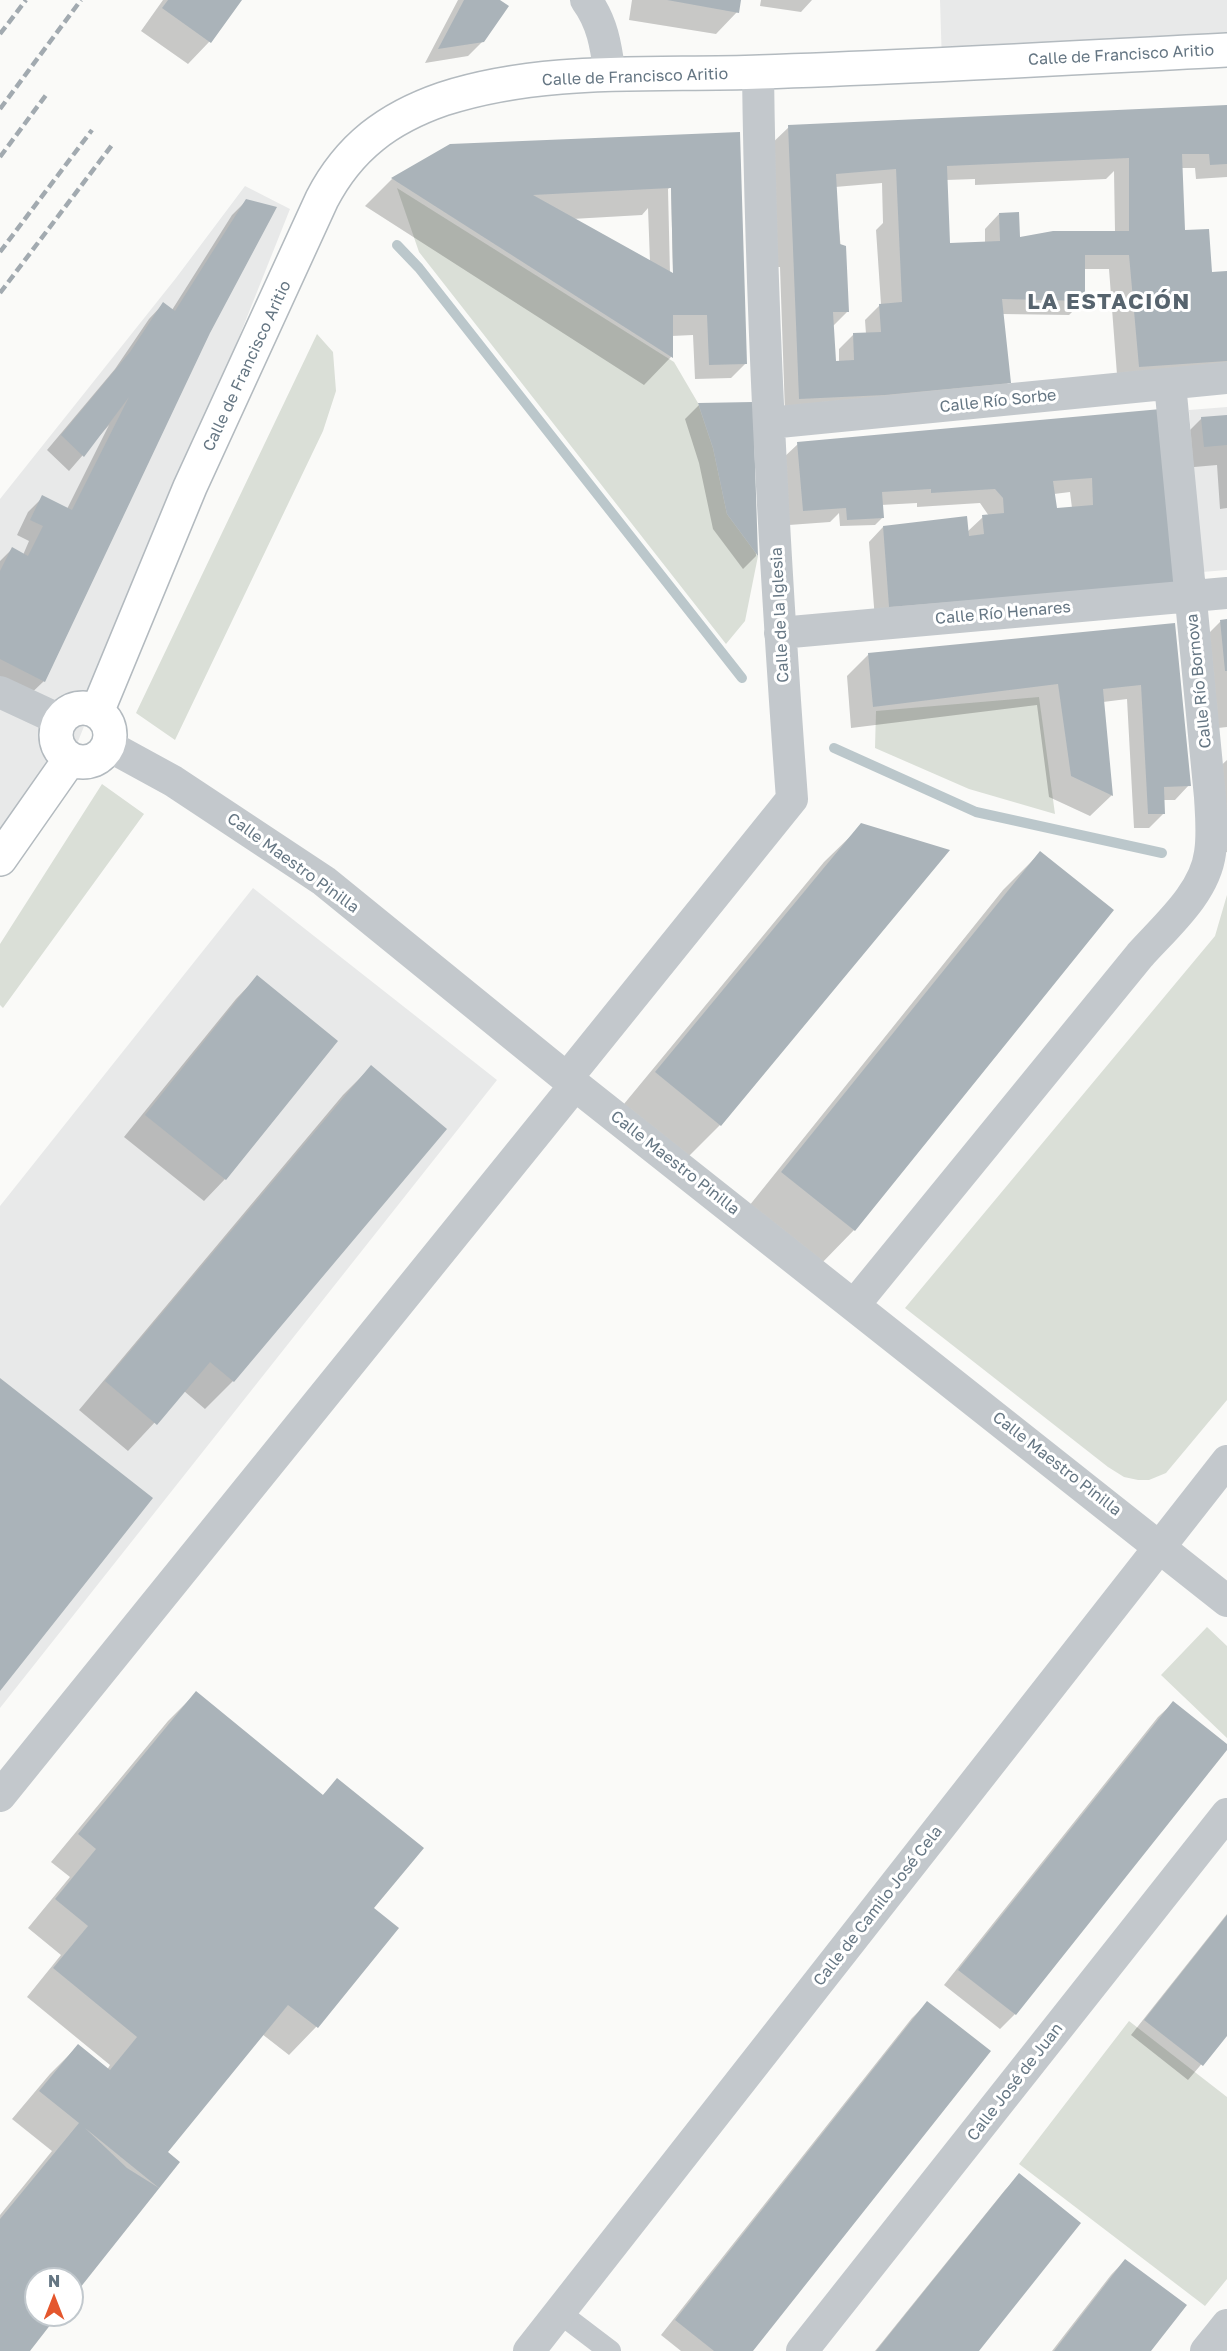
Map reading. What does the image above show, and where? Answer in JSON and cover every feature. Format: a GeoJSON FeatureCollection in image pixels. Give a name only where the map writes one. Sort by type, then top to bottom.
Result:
{"type":"FeatureCollection","features":[{"type":"Feature","properties":{"kind":"main road","name":"Calle de Francisco Aritio"},"geometry":{"type":"LineString","coordinates":[[97,712],[190,487],[336,171],[374,133],[406,115],[444,99],[510,84],[610,75],[758,72],[1227,50]]}},
{"type":"Feature","properties":{"kind":"main road"},"geometry":{"type":"LineString","coordinates":[[81,708],[97,712],[108,723],[111,731],[109,746],[104,754],[88,763],[70,759],[58,746],[55,738],[60,720],[66,713],[81,708]]}},
{"type":"Feature","properties":{"kind":"main road"},"geometry":{"type":"LineString","coordinates":[[0,859],[70,759]]}},
{"type":"Feature","properties":{"kind":"street"},"geometry":{"type":"LineString","coordinates":[[595,4],[604,36],[610,75]]}},
{"type":"Feature","properties":{"kind":"street","name":"Calle de la Iglesia"},"geometry":{"type":"LineString","coordinates":[[0,1796],[571,1081],[792,799],[780,633],[769,423],[758,72]]}},
{"type":"Feature","properties":{"kind":"street","name":"Calle Río Sorbe"},"geometry":{"type":"LineString","coordinates":[[769,423],[1227,378]]}},
{"type":"Feature","properties":{"kind":"street","name":"Calle Río Bornova"},"geometry":{"type":"LineString","coordinates":[[855,1304],[1140,955],[1188,900],[1203,876],[1210,855],[1210,797],[1170,384]]}},
{"type":"Feature","properties":{"kind":"street","name":"Calle Río Henares"},"geometry":{"type":"LineString","coordinates":[[780,633],[1227,592]]}},
{"type":"Feature","properties":{"kind":"street"},"geometry":{"type":"LineString","coordinates":[[0,692],[60,720]]}},
{"type":"Feature","properties":{"kind":"street","name":"Calle Maestro Pinilla"},"geometry":{"type":"LineString","coordinates":[[109,746],[173,781],[324,881],[571,1081],[1227,1601]]}},
{"type":"Feature","properties":{"kind":"street","name":"Calle de Camilo José Cela"},"geometry":{"type":"LineString","coordinates":[[529,2351],[1227,1461]]}},
{"type":"Feature","properties":{"kind":"street","name":"Calle José de Juan"},"geometry":{"type":"LineString","coordinates":[[802,2351],[1227,1814]]}},
{"type":"Feature","properties":{"kind":"street"},"geometry":{"type":"LineString","coordinates":[[560,2313],[610,2351]]}},
{"type":"Feature","properties":{"kind":"street"},"geometry":{"type":"LineString","coordinates":[[1206,2351],[1227,2325]]}},
{"type":"Feature","properties":{"kind":"shaded area"},"geometry":{"type":"Polygon","coordinates":[[[940,0],[1227,0],[1227,49],[942,64],[940,0]]]}},
{"type":"Feature","properties":{"kind":"shaded area"},"geometry":{"type":"Polygon","coordinates":[[[245,186],[290,209],[75,749],[0,853],[0,499],[176,278],[245,186]]]}},
{"type":"Feature","properties":{"kind":"shaded area"},"geometry":{"type":"Polygon","coordinates":[[[397,188],[674,362],[698,403],[713,448],[727,514],[758,556],[745,621],[726,644],[419,252],[397,188]]]}},
{"type":"Feature","properties":{"kind":"shaded area"},"geometry":{"type":"Polygon","coordinates":[[[317,334],[333,352],[336,391],[323,431],[175,740],[136,713],[317,334]]]}},
{"type":"Feature","properties":{"kind":"shaded area"},"geometry":{"type":"Polygon","coordinates":[[[1227,407],[1227,570],[1202,572],[1189,410],[1227,407]]]}},
{"type":"Feature","properties":{"kind":"shaded area"},"geometry":{"type":"Polygon","coordinates":[[[1039,697],[1055,814],[969,789],[875,748],[876,711],[1039,697]]]}},
{"type":"Feature","properties":{"kind":"shaded area"},"geometry":{"type":"Polygon","coordinates":[[[102,784],[144,814],[3,1008],[0,1005],[0,944],[102,784]]]}},
{"type":"Feature","properties":{"kind":"shaded area"},"geometry":{"type":"Polygon","coordinates":[[[253,888],[497,1080],[0,1708],[0,1206],[253,888]]]}},
{"type":"Feature","properties":{"kind":"shaded area"},"geometry":{"type":"Polygon","coordinates":[[[1227,895],[1227,1400],[1166,1473],[1149,1480],[1138,1480],[1124,1477],[1108,1467],[905,1308],[1215,936],[1227,895]]]}},
{"type":"Feature","properties":{"kind":"shaded area"},"geometry":{"type":"Polygon","coordinates":[[[1207,1627],[1227,1646],[1227,1738],[1161,1675],[1207,1627]]]}},
{"type":"Feature","properties":{"kind":"shaded area"},"geometry":{"type":"Polygon","coordinates":[[[1129,2021],[1227,2097],[1227,2279],[1205,2306],[1019,2164],[1129,2021]]]}},
{"type":"Feature","properties":{"kind":"building"},"geometry":{"type":"Polygon","coordinates":[[[168,0],[242,0],[211,43],[162,8],[168,0]]]}},
{"type":"Feature","properties":{"kind":"building"},"geometry":{"type":"Polygon","coordinates":[[[464,0],[500,0],[509,6],[484,42],[438,49],[464,0]]]}},
{"type":"Feature","properties":{"kind":"building"},"geometry":{"type":"Polygon","coordinates":[[[667,0],[741,0],[739,13],[667,0]]]}},
{"type":"Feature","properties":{"kind":"building"},"geometry":{"type":"Polygon","coordinates":[[[1227,105],[1227,164],[1210,165],[1209,154],[1182,154],[1185,230],[1209,229],[1212,272],[1227,271],[1227,361],[1139,367],[1129,255],[1085,255],[1085,301],[1002,299],[1011,383],[885,395],[799,399],[788,125],[1227,105]],[[1129,158],[947,166],[950,243],[1000,241],[999,213],[1019,212],[1020,237],[1053,231],[1129,231],[1129,158]],[[896,169],[836,174],[840,244],[846,246],[849,312],[833,312],[836,361],[854,360],[853,333],[881,332],[879,304],[902,302],[896,169]]]}},
{"type":"Feature","properties":{"kind":"building"},"geometry":{"type":"Polygon","coordinates":[[[740,132],[747,364],[709,365],[707,315],[673,315],[673,358],[391,178],[450,144],[740,132]],[[671,188],[533,195],[673,273],[671,188]]]}},
{"type":"Feature","properties":{"kind":"building"},"geometry":{"type":"Polygon","coordinates":[[[246,199],[277,207],[210,333],[45,682],[0,659],[0,571],[12,547],[28,556],[43,526],[30,520],[42,495],[72,510],[129,397],[84,457],[61,435],[130,352],[163,302],[175,311],[246,199]]]}},
{"type":"Feature","properties":{"kind":"building"},"geometry":{"type":"Polygon","coordinates":[[[753,402],[758,556],[727,514],[713,448],[698,403],[753,402]]]}},
{"type":"Feature","properties":{"kind":"building"},"geometry":{"type":"Polygon","coordinates":[[[1161,409],[1177,584],[889,607],[883,526],[967,516],[969,536],[984,534],[982,515],[1004,513],[1003,498],[995,489],[931,493],[931,489],[882,492],[884,518],[847,520],[846,508],[803,511],[797,442],[1161,409]],[[1092,478],[1053,481],[1057,508],[1093,505],[1092,478]]]}},
{"type":"Feature","properties":{"kind":"building"},"geometry":{"type":"Polygon","coordinates":[[[1227,415],[1227,445],[1204,447],[1201,417],[1227,415]]]}},
{"type":"Feature","properties":{"kind":"building"},"geometry":{"type":"Polygon","coordinates":[[[1227,619],[1227,671],[1225,671],[1220,620],[1227,619]]]}},
{"type":"Feature","properties":{"kind":"building"},"geometry":{"type":"Polygon","coordinates":[[[1175,623],[1191,786],[1164,787],[1165,814],[1148,814],[1141,685],[1103,689],[1113,796],[1071,776],[1058,684],[873,707],[868,653],[1175,623]]]}},
{"type":"Feature","properties":{"kind":"building"},"geometry":{"type":"Polygon","coordinates":[[[861,823],[950,850],[721,1126],[655,1072],[861,823]]]}},
{"type":"Feature","properties":{"kind":"building"},"geometry":{"type":"Polygon","coordinates":[[[1040,851],[1114,910],[855,1231],[781,1172],[1040,851]]]}},
{"type":"Feature","properties":{"kind":"building"},"geometry":{"type":"Polygon","coordinates":[[[257,975],[338,1041],[226,1180],[145,1115],[257,975]]]}},
{"type":"Feature","properties":{"kind":"building"},"geometry":{"type":"Polygon","coordinates":[[[371,1065],[447,1129],[234,1382],[210,1362],[157,1425],[105,1381],[371,1065]]]}},
{"type":"Feature","properties":{"kind":"building"},"geometry":{"type":"Polygon","coordinates":[[[0,1378],[153,1498],[0,1691],[0,1378]]]}},
{"type":"Feature","properties":{"kind":"building"},"geometry":{"type":"Polygon","coordinates":[[[196,1691],[323,1795],[337,1778],[424,1848],[374,1908],[399,1928],[318,2028],[288,2005],[168,2152],[180,2162],[84,2283],[84,2267],[24,2267],[24,2327],[49,2327],[30,2351],[0,2351],[0,2219],[79,2123],[39,2091],[78,2044],[110,2070],[137,2037],[53,1968],[88,1926],[55,1899],[96,1849],[78,1834],[196,1691]],[[85,2128],[127,2168],[159,2188],[85,2128]]]}},
{"type":"Feature","properties":{"kind":"building"},"geometry":{"type":"Polygon","coordinates":[[[1173,1701],[1227,1744],[1227,1750],[1016,2015],[958,1970],[1173,1701]]]}},
{"type":"Feature","properties":{"kind":"building"},"geometry":{"type":"Polygon","coordinates":[[[1227,1915],[1227,2036],[1203,2066],[1144,2020],[1227,1915]]]}},
{"type":"Feature","properties":{"kind":"building"},"geometry":{"type":"Polygon","coordinates":[[[927,2001],[991,2051],[753,2351],[714,2351],[675,2320],[927,2001]]]}},
{"type":"Feature","properties":{"kind":"building"},"geometry":{"type":"Polygon","coordinates":[[[1019,2173],[1081,2223],[979,2351],[876,2351],[1019,2173]]]}},
{"type":"Feature","properties":{"kind":"building"},"geometry":{"type":"Polygon","coordinates":[[[1125,2259],[1187,2305],[1151,2351],[1054,2351],[1125,2259]]]}},
{"type":"Feature","properties":{"kind":"waterway"},"geometry":{"type":"LineString","coordinates":[[397,245],[419,268],[742,678]]}},
{"type":"Feature","properties":{"kind":"waterway"},"geometry":{"type":"LineString","coordinates":[[834,748],[976,812],[1162,853]]}},
{"type":"Feature","properties":{"kind":"railway"},"geometry":{"type":"LineString","coordinates":[[0,34],[26,0]]}},
{"type":"Feature","properties":{"kind":"railway"},"geometry":{"type":"LineString","coordinates":[[0,109],[81,0]]}},
{"type":"Feature","properties":{"kind":"railway"},"geometry":{"type":"LineString","coordinates":[[0,157],[46,95]]}},
{"type":"Feature","properties":{"kind":"railway"},"geometry":{"type":"LineString","coordinates":[[0,252],[92,130]]}},
{"type":"Feature","properties":{"kind":"railway"},"geometry":{"type":"LineString","coordinates":[[0,293],[112,145]]}},
{"type":"Feature","properties":{"kind":"district","name":"LA ESTACIÓN"},"geometry":{"type":"Point","coordinates":[1109,302]}}]}
